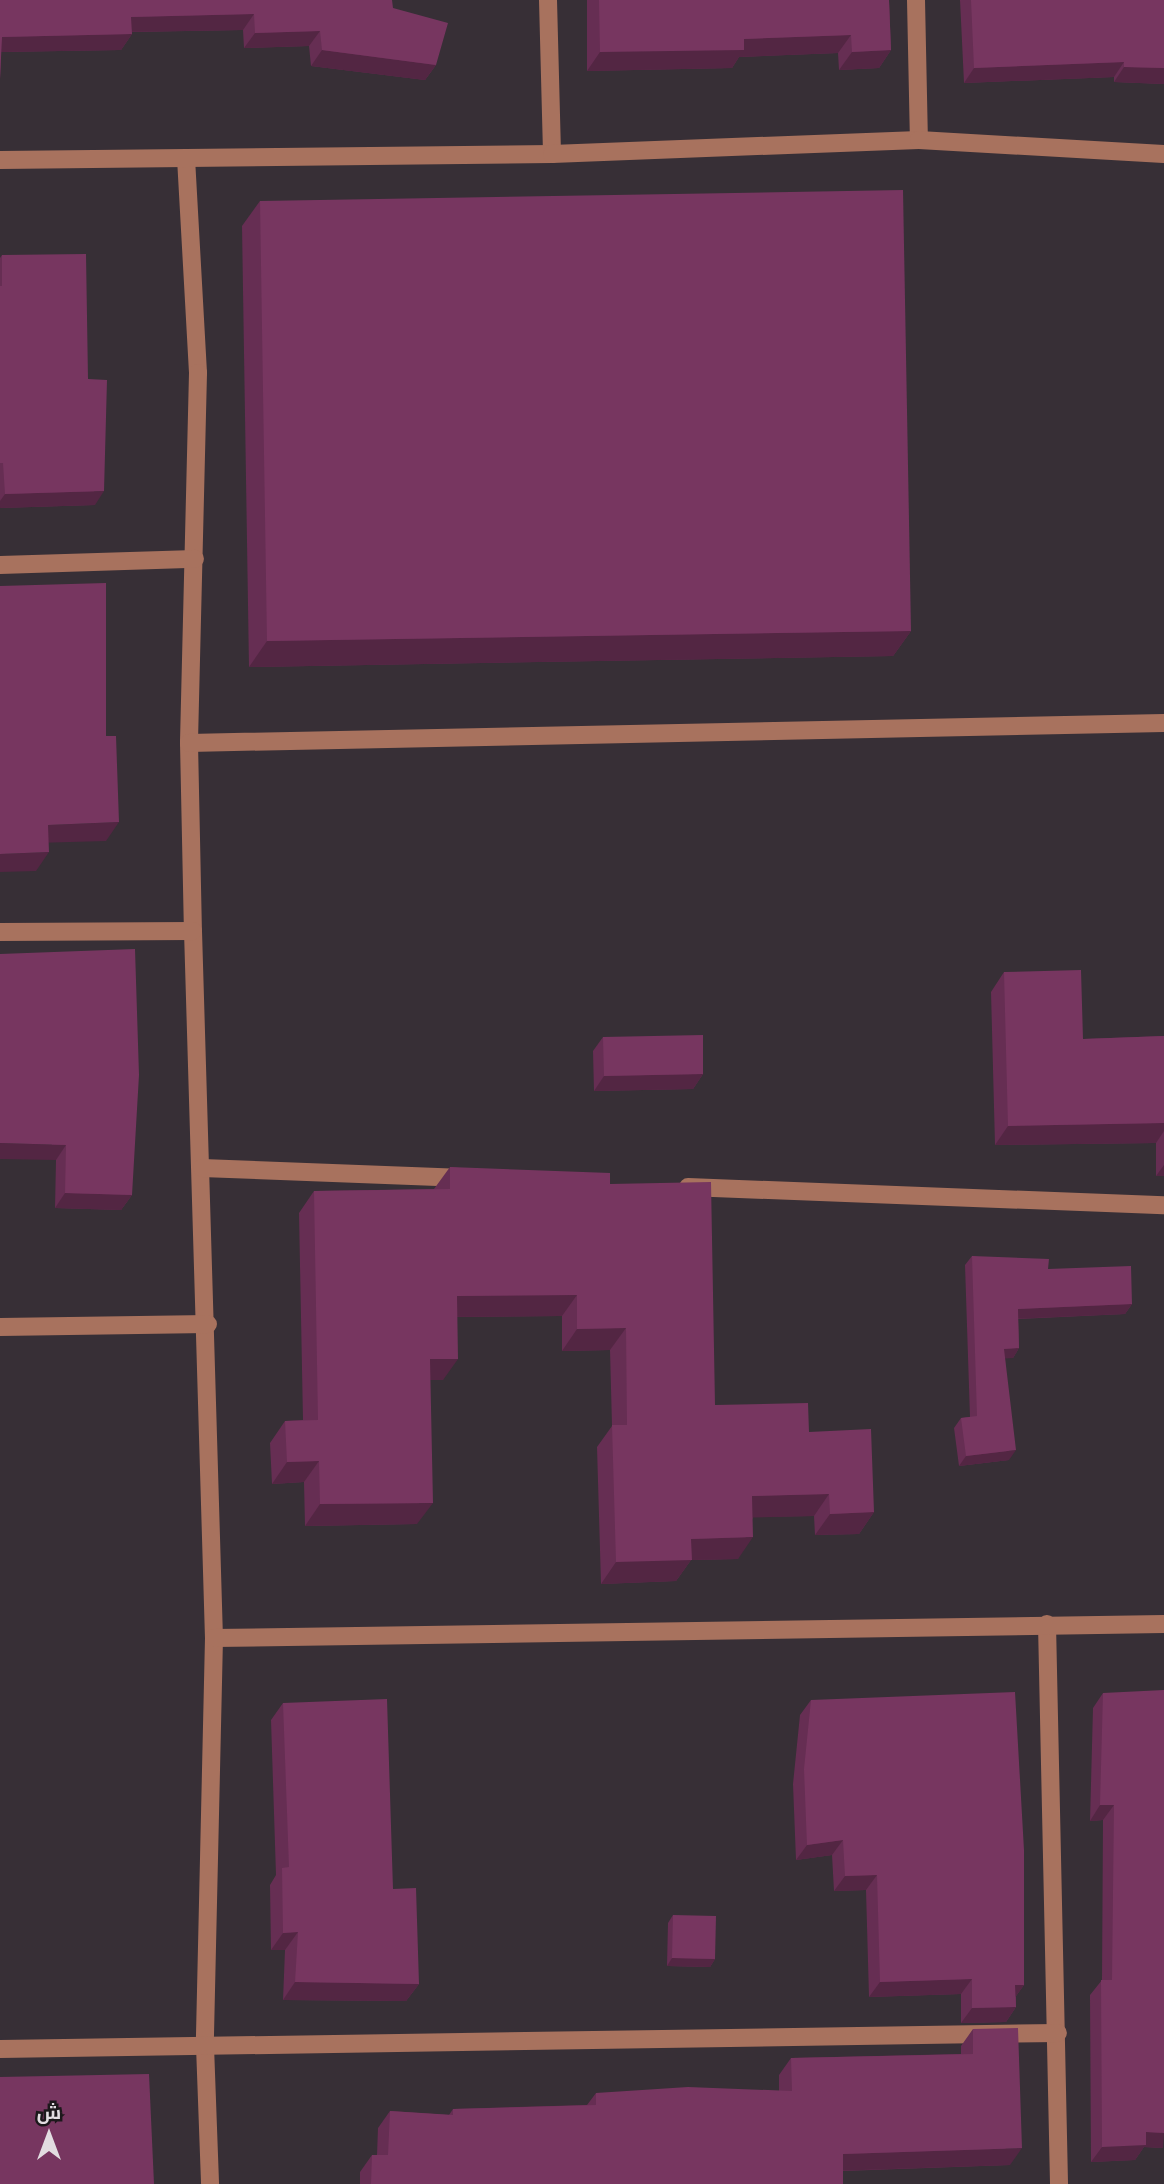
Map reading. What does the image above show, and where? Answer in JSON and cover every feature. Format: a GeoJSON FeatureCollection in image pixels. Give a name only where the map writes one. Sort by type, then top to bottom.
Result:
{"type":"FeatureCollection","features":[{"type":"Feature","properties":{"kind":"street"},"geometry":{"type":"LineString","coordinates":[[548,0],[552,154]]}},
{"type":"Feature","properties":{"kind":"street"},"geometry":{"type":"LineString","coordinates":[[916,0],[919,140]]}},
{"type":"Feature","properties":{"kind":"street"},"geometry":{"type":"LineString","coordinates":[[0,160],[552,154],[919,140],[1164,154]]}},
{"type":"Feature","properties":{"kind":"street"},"geometry":{"type":"LineString","coordinates":[[186,158],[198,373],[189,743],[192,931],[208,1324],[214,1638],[205,2046],[209,2184]]}},
{"type":"Feature","properties":{"kind":"street"},"geometry":{"type":"LineString","coordinates":[[0,565],[195,559]]}},
{"type":"Feature","properties":{"kind":"street"},"geometry":{"type":"LineString","coordinates":[[189,743],[1164,723]]}},
{"type":"Feature","properties":{"kind":"street"},"geometry":{"type":"LineString","coordinates":[[0,932],[192,931]]}},
{"type":"Feature","properties":{"kind":"street"},"geometry":{"type":"LineString","coordinates":[[202,1168],[481,1179]]}},
{"type":"Feature","properties":{"kind":"street"},"geometry":{"type":"LineString","coordinates":[[662,1186],[1164,1205]]}},
{"type":"Feature","properties":{"kind":"street"},"geometry":{"type":"LineString","coordinates":[[0,1327],[208,1324]]}},
{"type":"Feature","properties":{"kind":"street"},"geometry":{"type":"LineString","coordinates":[[1047,1624],[1058,2033],[1059,2184]]}},
{"type":"Feature","properties":{"kind":"street"},"geometry":{"type":"LineString","coordinates":[[214,1638],[1164,1624]]}},
{"type":"Feature","properties":{"kind":"street"},"geometry":{"type":"LineString","coordinates":[[0,2049],[1058,2033]]}},
{"type":"Feature","properties":{"kind":"building"},"geometry":{"type":"Polygon","coordinates":[[[0,0],[392,0],[393,8],[448,23],[436,65],[322,50],[320,31],[255,33],[254,14],[131,17],[132,34],[2,37],[0,79],[0,0]]]}},
{"type":"Feature","properties":{"kind":"building"},"geometry":{"type":"Polygon","coordinates":[[[599,0],[889,0],[891,50],[852,52],[851,35],[744,39],[744,50],[600,52],[599,0]]]}},
{"type":"Feature","properties":{"kind":"building"},"geometry":{"type":"Polygon","coordinates":[[[971,0],[1164,0],[1164,68],[1124,67],[1124,62],[974,68],[971,0]]]}},
{"type":"Feature","properties":{"kind":"building"},"geometry":{"type":"Polygon","coordinates":[[[903,190],[911,631],[267,641],[260,201],[903,190]]]}},
{"type":"Feature","properties":{"kind":"building"},"geometry":{"type":"Polygon","coordinates":[[[86,254],[88,379],[107,380],[104,491],[5,494],[3,463],[0,463],[2,255],[86,254]]]}},
{"type":"Feature","properties":{"kind":"building"},"geometry":{"type":"Polygon","coordinates":[[[106,583],[106,736],[116,736],[119,822],[48,825],[49,852],[0,854],[0,586],[106,583]]]}},
{"type":"Feature","properties":{"kind":"building"},"geometry":{"type":"Polygon","coordinates":[[[135,949],[139,1075],[132,1195],[65,1193],[66,1145],[0,1143],[0,954],[135,949]]]}},
{"type":"Feature","properties":{"kind":"building"},"geometry":{"type":"Polygon","coordinates":[[[1081,970],[1083,1039],[1164,1036],[1164,1123],[1008,1126],[1004,972],[1081,970]]]}},
{"type":"Feature","properties":{"kind":"building"},"geometry":{"type":"Polygon","coordinates":[[[703,1035],[703,1074],[604,1076],[603,1037],[703,1035]]]}},
{"type":"Feature","properties":{"kind":"building"},"geometry":{"type":"Polygon","coordinates":[[[450,1167],[610,1173],[610,1184],[711,1182],[715,1405],[808,1403],[809,1432],[871,1429],[874,1512],[830,1514],[829,1494],[752,1496],[753,1537],[691,1539],[692,1560],[616,1562],[612,1425],[627,1425],[626,1328],[577,1329],[577,1295],[457,1296],[458,1359],[430,1359],[433,1503],[320,1504],[319,1461],[287,1462],[285,1421],[318,1420],[314,1191],[450,1189],[450,1167]]]}},
{"type":"Feature","properties":{"kind":"building"},"geometry":{"type":"Polygon","coordinates":[[[972,1256],[1049,1259],[1048,1269],[1131,1266],[1132,1304],[1018,1309],[1019,1348],[1004,1349],[1016,1450],[966,1456],[961,1418],[977,1416],[972,1256]]]}},
{"type":"Feature","properties":{"kind":"building"},"geometry":{"type":"Polygon","coordinates":[[[1164,1690],[1164,2133],[1146,2132],[1146,2145],[1102,2147],[1101,1980],[1112,1980],[1114,1805],[1100,1805],[1103,1693],[1164,1690]]]}},
{"type":"Feature","properties":{"kind":"building"},"geometry":{"type":"Polygon","coordinates":[[[1015,1692],[1024,1850],[1024,1985],[1015,1985],[1016,2007],[972,2008],[972,1979],[880,1982],[877,1875],[845,1876],[843,1840],[807,1845],[804,1769],[811,1700],[1015,1692]]]}},
{"type":"Feature","properties":{"kind":"building"},"geometry":{"type":"Polygon","coordinates":[[[387,1699],[393,1889],[416,1888],[419,1984],[295,1982],[298,1932],[283,1933],[282,1868],[289,1867],[283,1703],[387,1699]]]}},
{"type":"Feature","properties":{"kind":"building"},"geometry":{"type":"Polygon","coordinates":[[[673,1915],[716,1916],[715,1959],[672,1958],[673,1915]]]}},
{"type":"Feature","properties":{"kind":"building"},"geometry":{"type":"Polygon","coordinates":[[[1018,2028],[1022,2148],[843,2154],[843,2184],[371,2184],[372,2155],[388,2155],[390,2111],[453,2115],[453,2109],[596,2105],[596,2093],[688,2087],[792,2091],[791,2058],[973,2054],[973,2029],[1018,2028]]]}},
{"type":"Feature","properties":{"kind":"building"},"geometry":{"type":"Polygon","coordinates":[[[149,2074],[154,2184],[0,2184],[0,2077],[149,2074]]]}}]}
